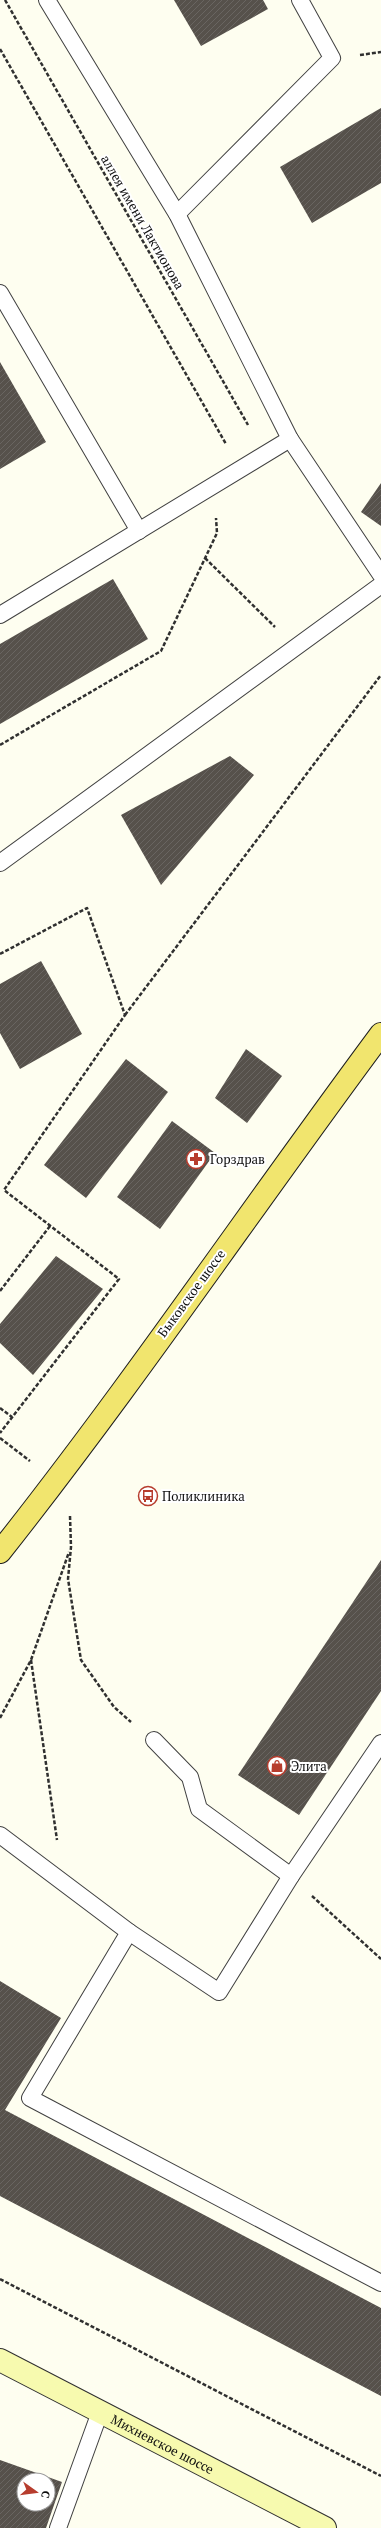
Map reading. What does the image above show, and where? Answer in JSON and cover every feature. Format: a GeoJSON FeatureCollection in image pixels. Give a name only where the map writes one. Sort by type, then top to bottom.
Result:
{"type":"FeatureCollection","features":[{"type":"Feature","properties":{"kind":"main road","name":"Быковское шоссе"},"geometry":{"type":"LineString","coordinates":[[0,1552],[56,1481],[286,1160],[381,1034]]}},
{"type":"Feature","properties":{"kind":"main road","name":"Михневское шоссе"},"geometry":{"type":"LineString","coordinates":[[0,2360],[325,2528]]}},
{"type":"Feature","properties":{"kind":"lane"},"geometry":{"type":"LineString","coordinates":[[47,0],[177,214],[290,439],[381,575]]}},
{"type":"Feature","properties":{"kind":"lane"},"geometry":{"type":"LineString","coordinates":[[177,214],[332,58],[300,0]]}},
{"type":"Feature","properties":{"kind":"lane"},"geometry":{"type":"LineString","coordinates":[[0,293],[139,531]]}},
{"type":"Feature","properties":{"kind":"lane"},"geometry":{"type":"LineString","coordinates":[[0,616],[290,439]]}},
{"type":"Feature","properties":{"kind":"lane"},"geometry":{"type":"LineString","coordinates":[[0,863],[381,585]]}},
{"type":"Feature","properties":{"kind":"lane"},"geometry":{"type":"LineString","coordinates":[[154,1740],[190,1777],[198,1809],[291,1876]]}},
{"type":"Feature","properties":{"kind":"lane"},"geometry":{"type":"LineString","coordinates":[[0,1835],[63,1884],[129,1932],[219,1992],[291,1876],[381,1743]]}},
{"type":"Feature","properties":{"kind":"lane"},"geometry":{"type":"LineString","coordinates":[[129,1932],[30,2098],[381,2282]]}},
{"type":"Feature","properties":{"kind":"lane"},"geometry":{"type":"LineString","coordinates":[[58,2528],[100,2412]]}},
{"type":"Feature","properties":{"kind":"path","name":"аллея имени Лактионова"},"geometry":{"type":"LineString","coordinates":[[5,0],[265,454]]}},
{"type":"Feature","properties":{"kind":"path"},"geometry":{"type":"LineString","coordinates":[[0,48],[240,469]]}},
{"type":"Feature","properties":{"kind":"path"},"geometry":{"type":"LineString","coordinates":[[0,745],[161,651],[217,533],[213,486]]}},
{"type":"Feature","properties":{"kind":"path"},"geometry":{"type":"LineString","coordinates":[[205,558],[295,647]]}},
{"type":"Feature","properties":{"kind":"path"},"geometry":{"type":"LineString","coordinates":[[0,1433],[119,1279],[4,1190],[125,1015],[381,675]]}},
{"type":"Feature","properties":{"kind":"path"},"geometry":{"type":"LineString","coordinates":[[0,954],[87,908],[125,1015]]}},
{"type":"Feature","properties":{"kind":"path"},"geometry":{"type":"LineString","coordinates":[[0,1291],[50,1226]]}},
{"type":"Feature","properties":{"kind":"path"},"geometry":{"type":"LineString","coordinates":[[0,1408],[12,1417]]}},
{"type":"Feature","properties":{"kind":"path"},"geometry":{"type":"LineString","coordinates":[[0,1438],[56,1481],[70,1515],[71,1547],[68,1579],[81,1660],[114,1707],[154,1740]]}},
{"type":"Feature","properties":{"kind":"path"},"geometry":{"type":"LineString","coordinates":[[0,1718],[31,1660],[71,1547]]}},
{"type":"Feature","properties":{"kind":"path"},"geometry":{"type":"LineString","coordinates":[[31,1660],[63,1884]]}},
{"type":"Feature","properties":{"kind":"path"},"geometry":{"type":"LineString","coordinates":[[291,1876],[381,1959]]}},
{"type":"Feature","properties":{"kind":"path"},"geometry":{"type":"LineString","coordinates":[[0,2279],[381,2476]]}},
{"type":"Feature","properties":{"kind":"building"},"geometry":{"type":"Polygon","coordinates":[[[174,0],[263,0],[268,9],[201,46],[174,0]]]}},
{"type":"Feature","properties":{"kind":"building"},"geometry":{"type":"Polygon","coordinates":[[[381,108],[381,183],[312,223],[280,167],[381,108]]]}},
{"type":"Feature","properties":{"kind":"building"},"geometry":{"type":"Polygon","coordinates":[[[0,362],[46,442],[0,469],[0,362]]]}},
{"type":"Feature","properties":{"kind":"building"},"geometry":{"type":"Polygon","coordinates":[[[381,483],[381,526],[361,512],[381,483]]]}},
{"type":"Feature","properties":{"kind":"building"},"geometry":{"type":"Polygon","coordinates":[[[113,579],[148,639],[0,724],[0,644],[113,579]]]}},
{"type":"Feature","properties":{"kind":"building"},"geometry":{"type":"Polygon","coordinates":[[[230,756],[254,775],[161,885],[121,815],[230,756]]]}},
{"type":"Feature","properties":{"kind":"building"},"geometry":{"type":"Polygon","coordinates":[[[41,961],[82,1034],[20,1069],[0,1033],[0,984],[41,961]]]}},
{"type":"Feature","properties":{"kind":"building"},"geometry":{"type":"Polygon","coordinates":[[[246,1049],[282,1076],[247,1123],[215,1098],[246,1049]]]}},
{"type":"Feature","properties":{"kind":"building"},"geometry":{"type":"Polygon","coordinates":[[[126,1059],[168,1092],[86,1198],[44,1165],[126,1059]]]}},
{"type":"Feature","properties":{"kind":"building"},"geometry":{"type":"Polygon","coordinates":[[[172,1121],[215,1153],[160,1229],[117,1197],[172,1121]]]}},
{"type":"Feature","properties":{"kind":"building"},"geometry":{"type":"Polygon","coordinates":[[[56,1256],[103,1289],[33,1375],[0,1343],[0,1324],[56,1256]]]}},
{"type":"Feature","properties":{"kind":"building"},"geometry":{"type":"Polygon","coordinates":[[[381,1560],[381,1691],[299,1815],[238,1775],[381,1560]]]}},
{"type":"Feature","properties":{"kind":"building"},"geometry":{"type":"Polygon","coordinates":[[[0,1981],[61,2018],[5,2110],[381,2308],[381,2396],[0,2196],[0,1981]]]}},
{"type":"Feature","properties":{"kind":"building"},"geometry":{"type":"Polygon","coordinates":[[[0,2460],[34,2472],[16,2472],[16,2512],[52,2512],[46,2528],[0,2528],[0,2460]]]}},
{"type":"Feature","properties":{"kind":"building"},"geometry":{"type":"Polygon","coordinates":[[[56,2480],[62,2482],[56,2499],[56,2480]]]}},
{"type":"Feature","properties":{"kind":"place","name":"Горздрав"},"geometry":{"type":"Point","coordinates":[196,1159]}},
{"type":"Feature","properties":{"kind":"place","name":"Поликлиника"},"geometry":{"type":"Point","coordinates":[148,1496]}},
{"type":"Feature","properties":{"kind":"place","name":"Элита"},"geometry":{"type":"Point","coordinates":[277,1766]}}]}
